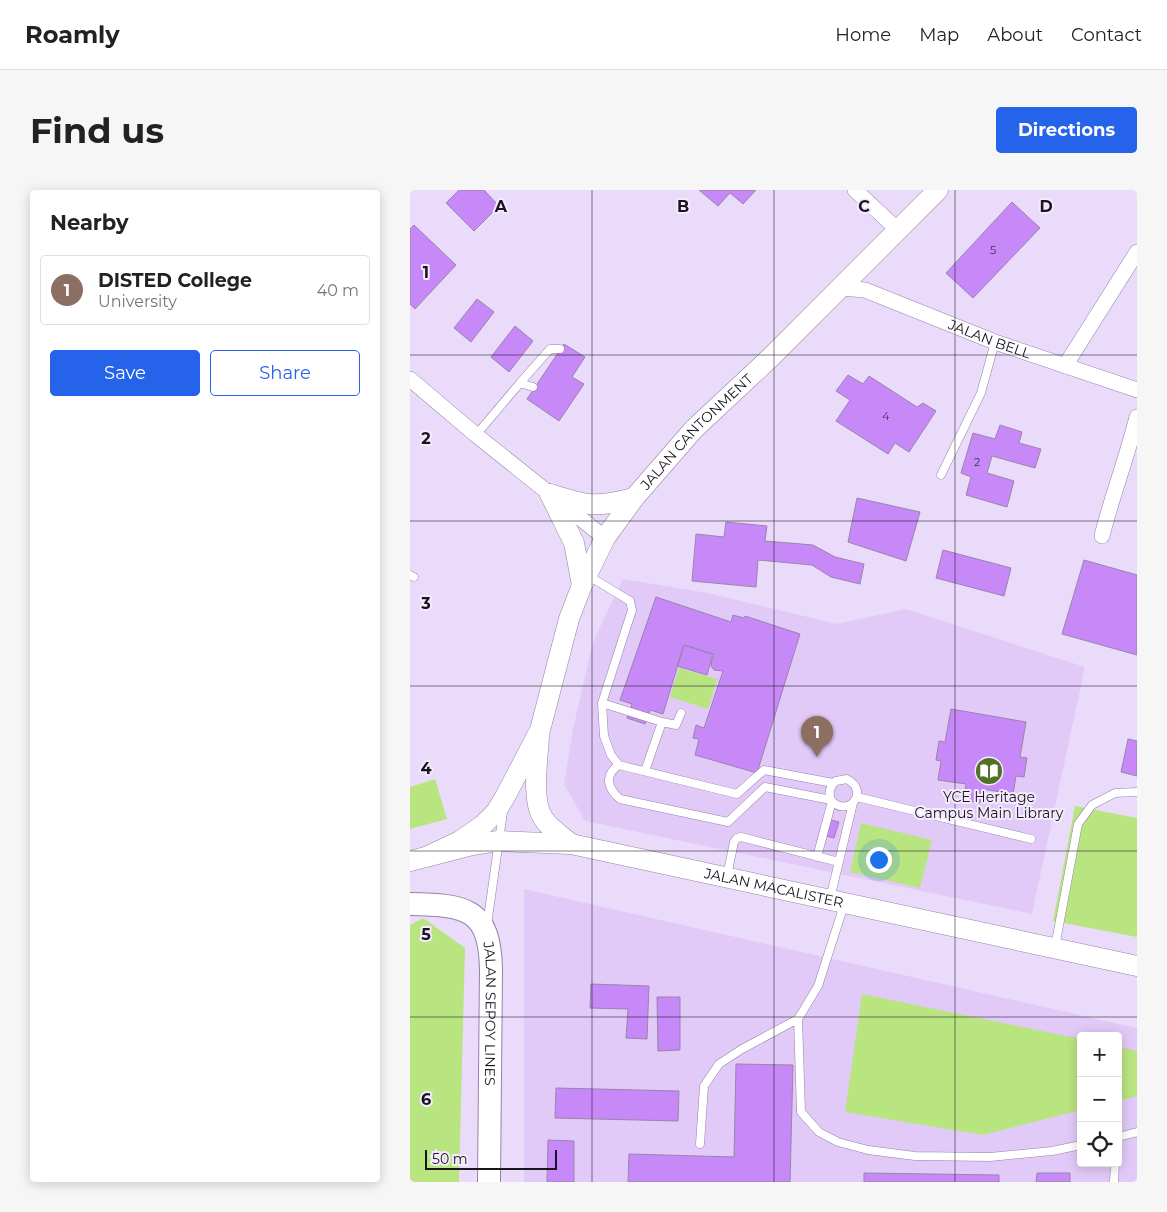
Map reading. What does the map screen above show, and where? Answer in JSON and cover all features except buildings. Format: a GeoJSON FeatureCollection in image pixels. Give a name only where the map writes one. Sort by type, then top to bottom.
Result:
{"type":"FeatureCollection","features":[{"type":"Feature","properties":{"kind":"main road","name":"JALAN CANTONMENT"},"geometry":{"type":"LineString","coordinates":[[540,730],[570,619],[585,580],[605,538],[634,498],[694,429],[770,358],[938,190]]}},
{"type":"Feature","properties":{"kind":"main road"},"geometry":{"type":"LineString","coordinates":[[550,494],[590,505],[602,505],[634,498]]}},
{"type":"Feature","properties":{"kind":"main road"},"geometry":{"type":"LineString","coordinates":[[550,494],[574,543],[585,580]]}},
{"type":"Feature","properties":{"kind":"main road"},"geometry":{"type":"LineString","coordinates":[[419,859],[460,841],[483,825],[496,812],[540,730]]}},
{"type":"Feature","properties":{"kind":"main road"},"geometry":{"type":"LineString","coordinates":[[540,730],[537,803],[542,818],[571,844]]}},
{"type":"Feature","properties":{"kind":"main road","name":"JALAN MACALISTER"},"geometry":{"type":"LineString","coordinates":[[419,859],[472,845],[498,842],[571,844],[1137,966]]}},
{"type":"Feature","properties":{"kind":"main road","name":"JALAN SEPOY LINES"},"geometry":{"type":"LineString","coordinates":[[410,904],[445,906],[472,914],[481,922],[486,934],[491,970],[489,1182]]}},
{"type":"Feature","properties":{"kind":"street"},"geometry":{"type":"LineString","coordinates":[[855,190],[899,231]]}},
{"type":"Feature","properties":{"kind":"street"},"geometry":{"type":"LineString","coordinates":[[1065,366],[1137,252]]}},
{"type":"Feature","properties":{"kind":"street","name":"JALAN BELL"},"geometry":{"type":"LineString","coordinates":[[841,288],[865,290],[995,342],[1137,390]]}},
{"type":"Feature","properties":{"kind":"street"},"geometry":{"type":"LineString","coordinates":[[410,379],[476,435],[605,538]]}},
{"type":"Feature","properties":{"kind":"street"},"geometry":{"type":"LineString","coordinates":[[1102,536],[1137,417]]}},
{"type":"Feature","properties":{"kind":"lane"},"geometry":{"type":"LineString","coordinates":[[941,475],[981,393],[995,342]]}},
{"type":"Feature","properties":{"kind":"lane"},"geometry":{"type":"LineString","coordinates":[[476,435],[550,349],[560,349]]}},
{"type":"Feature","properties":{"kind":"lane"},"geometry":{"type":"LineString","coordinates":[[520,383],[532,386]]}},
{"type":"Feature","properties":{"kind":"lane"},"geometry":{"type":"LineString","coordinates":[[585,580],[630,601],[632,610],[602,703],[604,736],[611,755],[619,765],[737,794],[764,770],[833,784]]}},
{"type":"Feature","properties":{"kind":"lane"},"geometry":{"type":"LineString","coordinates":[[602,703],[676,725],[681,713]]}},
{"type":"Feature","properties":{"kind":"lane"},"geometry":{"type":"LineString","coordinates":[[645,771],[662,722]]}},
{"type":"Feature","properties":{"kind":"lane"},"geometry":{"type":"LineString","coordinates":[[619,765],[613,769],[608,779],[611,792],[620,799],[728,822],[766,787],[832,801],[842,807],[855,800],[1031,839]]}},
{"type":"Feature","properties":{"kind":"lane"},"geometry":{"type":"LineString","coordinates":[[700,1144],[704,1086],[719,1064],[742,1049],[798,1019],[818,986],[837,901],[839,862],[855,800],[854,784],[847,779],[839,780],[833,784],[829,792],[832,801],[817,857]]}},
{"type":"Feature","properties":{"kind":"lane"},"geometry":{"type":"LineString","coordinates":[[1055,947],[1078,824],[1092,805],[1115,793],[1137,792]]}},
{"type":"Feature","properties":{"kind":"lane"},"geometry":{"type":"LineString","coordinates":[[486,934],[506,796]]}},
{"type":"Feature","properties":{"kind":"lane"},"geometry":{"type":"LineString","coordinates":[[726,878],[734,842],[737,838],[741,837],[839,862]]}},
{"type":"Feature","properties":{"kind":"lane"},"geometry":{"type":"LineString","coordinates":[[798,1019],[801,1112],[820,1132],[838,1142],[868,1150],[915,1156],[990,1157],[1052,1151],[1077,1146]]}},
{"type":"Feature","properties":{"kind":"lane"},"geometry":{"type":"LineString","coordinates":[[1122,1136],[1137,1132]]}},
{"type":"Feature","properties":{"kind":"lane"},"geometry":{"type":"LineString","coordinates":[[1114,1182],[1115,1167]]}},
{"type":"Feature","properties":{"kind":"shaded area"},"geometry":{"type":"Polygon","coordinates":[[[623,579],[708,593],[837,624],[906,609],[1085,667],[1032,914],[585,821],[564,784],[573,729],[593,642],[623,579]]]}},
{"type":"Feature","properties":{"kind":"shaded area"},"geometry":{"type":"Polygon","coordinates":[[[524,889],[1137,1028],[1137,1182],[524,1182],[524,889]]]}},
{"type":"Feature","properties":{"kind":"green space"},"geometry":{"type":"Polygon","coordinates":[[[679,668],[717,679],[708,709],[670,697],[679,668]]]}},
{"type":"Feature","properties":{"kind":"green space"},"geometry":{"type":"Polygon","coordinates":[[[435,779],[447,819],[410,829],[410,787],[435,779]]]}},
{"type":"Feature","properties":{"kind":"green space"},"geometry":{"type":"Polygon","coordinates":[[[1075,806],[1137,818],[1137,937],[1053,921],[1075,806]]]}},
{"type":"Feature","properties":{"kind":"green space"},"geometry":{"type":"Polygon","coordinates":[[[861,823],[932,840],[920,888],[850,872],[861,823]]]}},
{"type":"Feature","properties":{"kind":"green space"},"geometry":{"type":"Polygon","coordinates":[[[423,918],[465,948],[459,1182],[410,1182],[410,925],[423,918]]]}},
{"type":"Feature","properties":{"kind":"green space"},"geometry":{"type":"Polygon","coordinates":[[[862,994],[1077,1038],[1077,1111],[983,1135],[845,1112],[862,994]]]}},
{"type":"Feature","properties":{"kind":"green space"},"geometry":{"type":"Polygon","coordinates":[[[1122,1048],[1137,1051],[1137,1096],[1122,1100],[1122,1048]]]}},
{"type":"Feature","properties":{"kind":"place","name":"DISTED College"},"geometry":{"type":"Point","coordinates":[817,757]}},
{"type":"Feature","properties":{"kind":"place","name":"YCE Heritage Campus Main Library"},"geometry":{"type":"Point","coordinates":[989,771]}}]}
